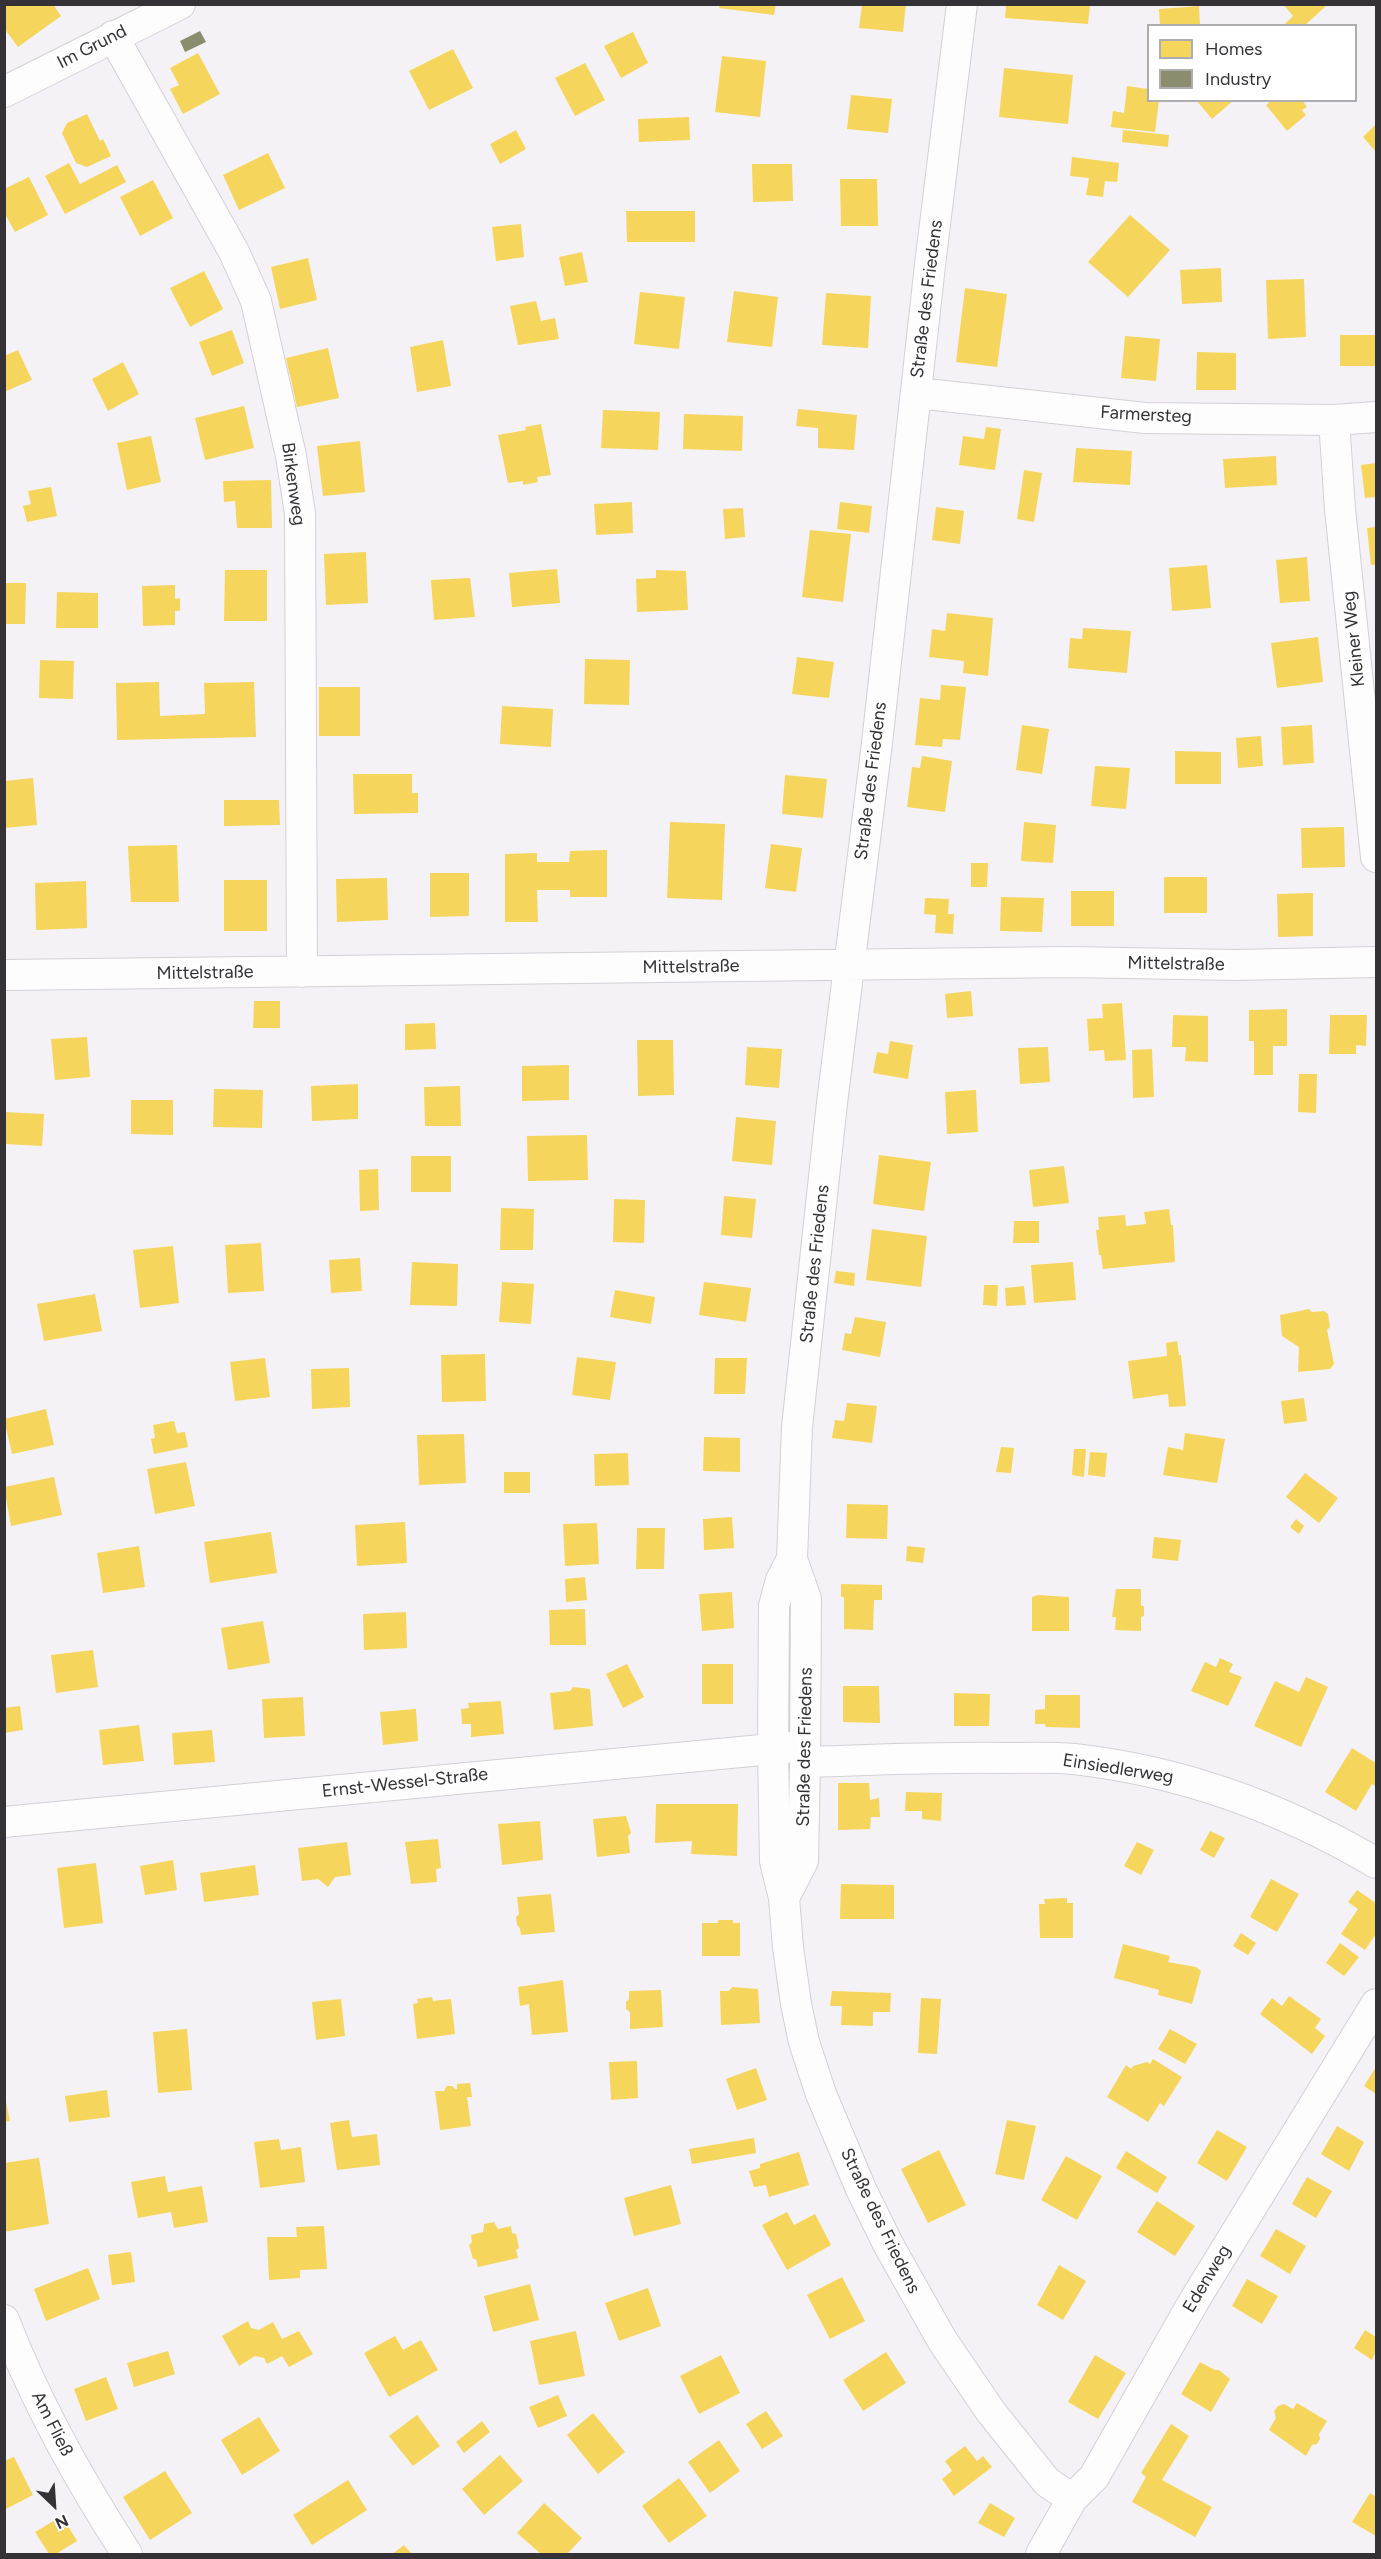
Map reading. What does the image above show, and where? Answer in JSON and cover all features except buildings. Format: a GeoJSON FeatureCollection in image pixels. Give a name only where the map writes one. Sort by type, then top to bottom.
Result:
{"type":"FeatureCollection","features":[{"type":"Feature","properties":{"kind":"street","name":"Im Grund"},"geometry":{"type":"LineString","coordinates":[[4,92],[180,4]]}},
{"type":"Feature","properties":{"kind":"street","name":"Straße des Friedens"},"geometry":{"type":"LineString","coordinates":[[784,1898],[802,1861],[805,1754],[806,1599],[792,1559],[797,1427],[848,966],[877,743],[963,4]]}},
{"type":"Feature","properties":{"kind":"street","name":"Birkenweg"},"geometry":{"type":"LineString","coordinates":[[113,36],[234,252],[256,302],[291,456],[300,513],[302,972]]}},
{"type":"Feature","properties":{"kind":"street","name":"Farmersteg"},"geometry":{"type":"LineString","coordinates":[[917,393],[1145,418],[1334,420],[1377,417]]}},
{"type":"Feature","properties":{"kind":"street","name":"Kleiner Weg"},"geometry":{"type":"LineString","coordinates":[[1334,420],[1340,509],[1377,857]]}},
{"type":"Feature","properties":{"kind":"street","name":"Mittelstraße"},"geometry":{"type":"LineString","coordinates":[[4,975],[1069,962],[1236,965],[1377,962]]}},
{"type":"Feature","properties":{"kind":"street","name":"Straße des Friedens"},"geometry":{"type":"LineString","coordinates":[[792,1559],[781,1580],[774,1606],[775,1861],[784,1898],[795,2004],[804,2042],[821,2094],[861,2189],[942,2340],[992,2412],[1047,2482],[1072,2499]]}},
{"type":"Feature","properties":{"kind":"street","name":"Ernst-Wessel-Straße"},"geometry":{"type":"LineString","coordinates":[[4,1822],[773,1749],[805,1754]]}},
{"type":"Feature","properties":{"kind":"street","name":"Einsiedlerweg"},"geometry":{"type":"LineString","coordinates":[[805,1754],[1072,1759],[1135,1770],[1207,1785],[1259,1804],[1377,1863]]}},
{"type":"Feature","properties":{"kind":"street","name":"Edenweg"},"geometry":{"type":"LineString","coordinates":[[1041,2554],[1072,2499],[1094,2477],[1194,2301],[1377,2004]]}},
{"type":"Feature","properties":{"kind":"street","name":"Am Fließ"},"geometry":{"type":"LineString","coordinates":[[4,2320],[43,2411],[84,2485],[127,2554]]}}]}
